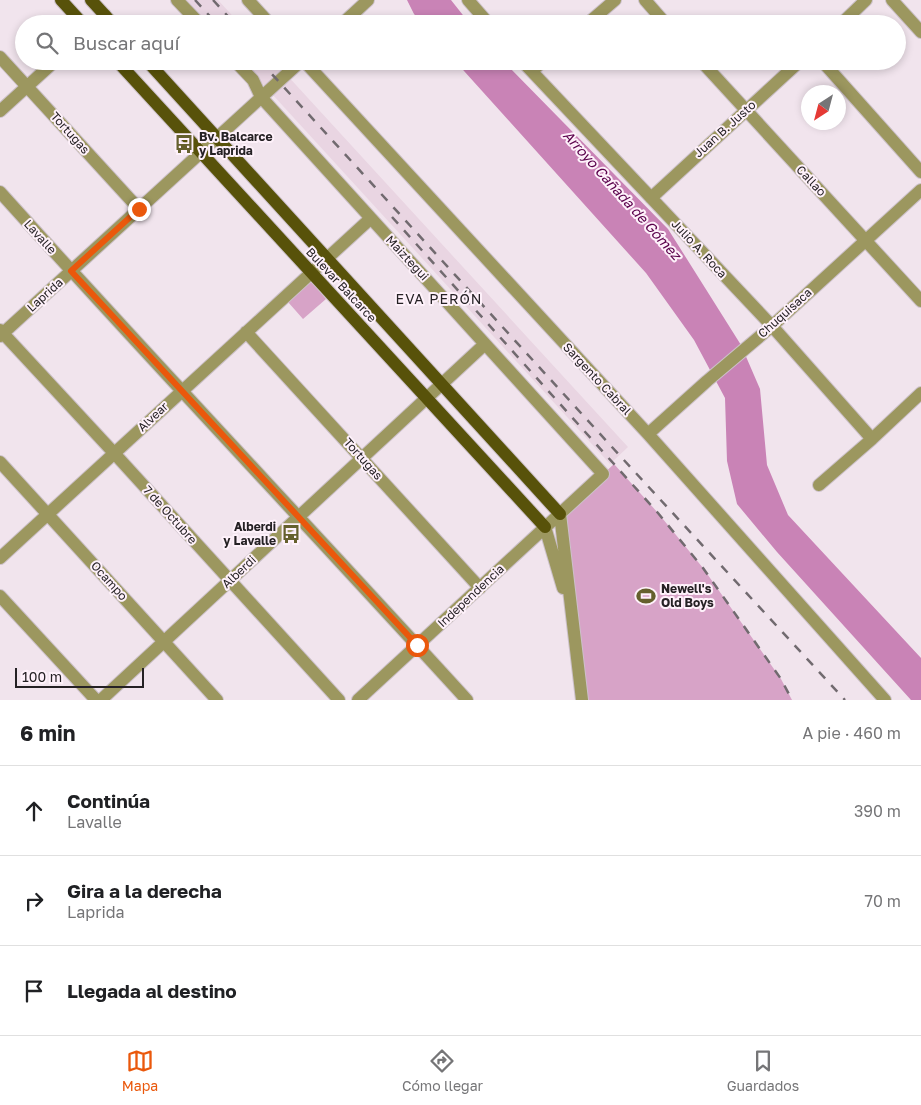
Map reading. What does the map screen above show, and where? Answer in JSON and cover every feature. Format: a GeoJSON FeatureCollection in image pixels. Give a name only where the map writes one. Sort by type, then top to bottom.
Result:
{"type":"FeatureCollection","features":[{"type":"Feature","properties":{"kind":"main road"},"geometry":{"type":"LineString","coordinates":[[61,0],[75,15]]}},
{"type":"Feature","properties":{"kind":"main road"},"geometry":{"type":"LineString","coordinates":[[91,0],[100,15]]}},
{"type":"Feature","properties":{"kind":"main road","name":"Bulevar Balcarce"},"geometry":{"type":"LineString","coordinates":[[125,70],[545,527]]}},
{"type":"Feature","properties":{"kind":"main road","name":"Bulevar Balcarce"},"geometry":{"type":"LineString","coordinates":[[155,70],[561,514]]}},
{"type":"Feature","properties":{"kind":"street"},"geometry":{"type":"LineString","coordinates":[[177,0],[191,15]]}},
{"type":"Feature","properties":{"kind":"street"},"geometry":{"type":"LineString","coordinates":[[248,0],[262,15]]}},
{"type":"Feature","properties":{"kind":"street"},"geometry":{"type":"LineString","coordinates":[[352,15],[368,0]]}},
{"type":"Feature","properties":{"kind":"street"},"geometry":{"type":"LineString","coordinates":[[468,0],[481,15]]}},
{"type":"Feature","properties":{"kind":"street"},"geometry":{"type":"LineString","coordinates":[[598,15],[615,0]]}},
{"type":"Feature","properties":{"kind":"street"},"geometry":{"type":"LineString","coordinates":[[644,0],[658,15]]}},
{"type":"Feature","properties":{"kind":"street"},"geometry":{"type":"LineString","coordinates":[[850,15],[866,0]]}},
{"type":"Feature","properties":{"kind":"street"},"geometry":{"type":"LineString","coordinates":[[892,0],[906,15]]}},
{"type":"Feature","properties":{"kind":"street"},"geometry":{"type":"LineString","coordinates":[[906,15],[921,32]]}},
{"type":"Feature","properties":{"kind":"street","name":"Tortugas"},"geometry":{"type":"LineString","coordinates":[[0,57],[139,209]]}},
{"type":"Feature","properties":{"kind":"street"},"geometry":{"type":"LineString","coordinates":[[0,111],[45,70]]}},
{"type":"Feature","properties":{"kind":"street","name":"Maiztegui"},"geometry":{"type":"LineString","coordinates":[[244,70],[253,80],[260,99],[603,474]]}},
{"type":"Feature","properties":{"kind":"street"},"geometry":{"type":"LineString","coordinates":[[260,99],[292,70]]}},
{"type":"Feature","properties":{"kind":"street","name":"Sargento Cabral"},"geometry":{"type":"LineString","coordinates":[[310,70],[648,434],[885,700]]}},
{"type":"Feature","properties":{"kind":"street","name":"Callao"},"geometry":{"type":"LineString","coordinates":[[709,70],[921,301]]}},
{"type":"Feature","properties":{"kind":"street","name":"Juan B. Justo"},"geometry":{"type":"LineString","coordinates":[[650,198],[790,70]]}},
{"type":"Feature","properties":{"kind":"street"},"geometry":{"type":"LineString","coordinates":[[830,70],[921,172]]}},
{"type":"Feature","properties":{"kind":"street","name":"Julio A. Roca"},"geometry":{"type":"LineString","coordinates":[[532,72],[772,326],[872,439]]}},
{"type":"Feature","properties":{"kind":"street","name":"Laprida"},"geometry":{"type":"LineString","coordinates":[[1,333],[260,99]]}},
{"type":"Feature","properties":{"kind":"street","name":"Chuquisaca"},"geometry":{"type":"LineString","coordinates":[[648,434],[706,381],[772,326],[921,190]]}},
{"type":"Feature","properties":{"kind":"street","name":"Lavalle"},"geometry":{"type":"LineString","coordinates":[[0,192],[467,700]]}},
{"type":"Feature","properties":{"kind":"street","name":"Alvear"},"geometry":{"type":"LineString","coordinates":[[0,558],[370,218]]}},
{"type":"Feature","properties":{"kind":"street","name":"Tortugas"},"geometry":{"type":"LineString","coordinates":[[246,332],[480,588]]}},
{"type":"Feature","properties":{"kind":"street","name":"7 de Octubre"},"geometry":{"type":"LineString","coordinates":[[1,333],[340,700]]}},
{"type":"Feature","properties":{"kind":"street","name":"Alberdi"},"geometry":{"type":"LineString","coordinates":[[101,700],[485,344]]}},
{"type":"Feature","properties":{"kind":"street"},"geometry":{"type":"LineString","coordinates":[[819,485],[921,393]]}},
{"type":"Feature","properties":{"kind":"street","name":"Ocampo"},"geometry":{"type":"LineString","coordinates":[[0,462],[217,700]]}},
{"type":"Feature","properties":{"kind":"street","name":"Independencia"},"geometry":{"type":"LineString","coordinates":[[358,700],[603,474]]}},
{"type":"Feature","properties":{"kind":"street"},"geometry":{"type":"LineString","coordinates":[[561,514],[582,700]]}},
{"type":"Feature","properties":{"kind":"street"},"geometry":{"type":"LineString","coordinates":[[545,527],[573,624]]}},
{"type":"Feature","properties":{"kind":"street"},"geometry":{"type":"LineString","coordinates":[[0,596],[96,700]]}},
{"type":"Feature","properties":{"kind":"shaded area"},"geometry":{"type":"Polygon","coordinates":[[[186,0],[218,0],[232,15],[199,15],[186,0]]]}},
{"type":"Feature","properties":{"kind":"shaded area"},"geometry":{"type":"Polygon","coordinates":[[[250,70],[282,70],[628,447],[610,464],[250,70]]]}},
{"type":"Feature","properties":{"kind":"shaded area"},"geometry":{"type":"Polygon","coordinates":[[[311,281],[326,299],[303,319],[288,302],[311,281]]]}},
{"type":"Feature","properties":{"kind":"shaded area","name":"Newell's Old Boys"},"geometry":{"type":"Polygon","coordinates":[[[614,464],[658,513],[703,568],[781,679],[792,700],[582,700],[560,514],[614,464]]]}},
{"type":"Feature","properties":{"kind":"water"},"geometry":{"type":"Polygon","coordinates":[[[407,0],[451,0],[463,15],[415,15],[407,0]]]}},
{"type":"Feature","properties":{"kind":"water","name":"Arroyo Cañada de Gómez"},"geometry":{"type":"Polygon","coordinates":[[[463,70],[512,70],[668,229],[741,345],[760,389],[767,465],[788,515],[921,658],[921,700],[911,700],[777,552],[737,504],[727,461],[725,398],[694,340],[646,273],[463,70]]]}},
{"type":"Feature","properties":{"kind":"railway"},"geometry":{"type":"LineString","coordinates":[[195,0],[209,15]]}},
{"type":"Feature","properties":{"kind":"railway"},"geometry":{"type":"LineString","coordinates":[[213,0],[227,15]]}},
{"type":"Feature","properties":{"kind":"railway"},"geometry":{"type":"LineString","coordinates":[[268,70],[845,700]]}},
{"type":"Feature","properties":{"kind":"railway"},"geometry":{"type":"LineString","coordinates":[[392,217],[658,513],[703,568],[781,679],[792,700]]}},
{"type":"Feature","properties":{"kind":"place","name":"Bv. Balcarce y Laprida"},"geometry":{"type":"Point","coordinates":[184,144]}},
{"type":"Feature","properties":{"kind":"place","name":"Alberdi y Lavalle"},"geometry":{"type":"Point","coordinates":[291,534]}},
{"type":"Feature","properties":{"kind":"place","name":"Newell's Old Boys"},"geometry":{"type":"Point","coordinates":[646,596]}},
{"type":"Feature","properties":{"kind":"district","name":"EVA PERÓN"},"geometry":{"type":"Point","coordinates":[439,299]}},
{"type":"Feature","properties":{"kind":"route"},"geometry":{"type":"LineString","coordinates":[[139,209],[71,271],[417,645]]}}]}
